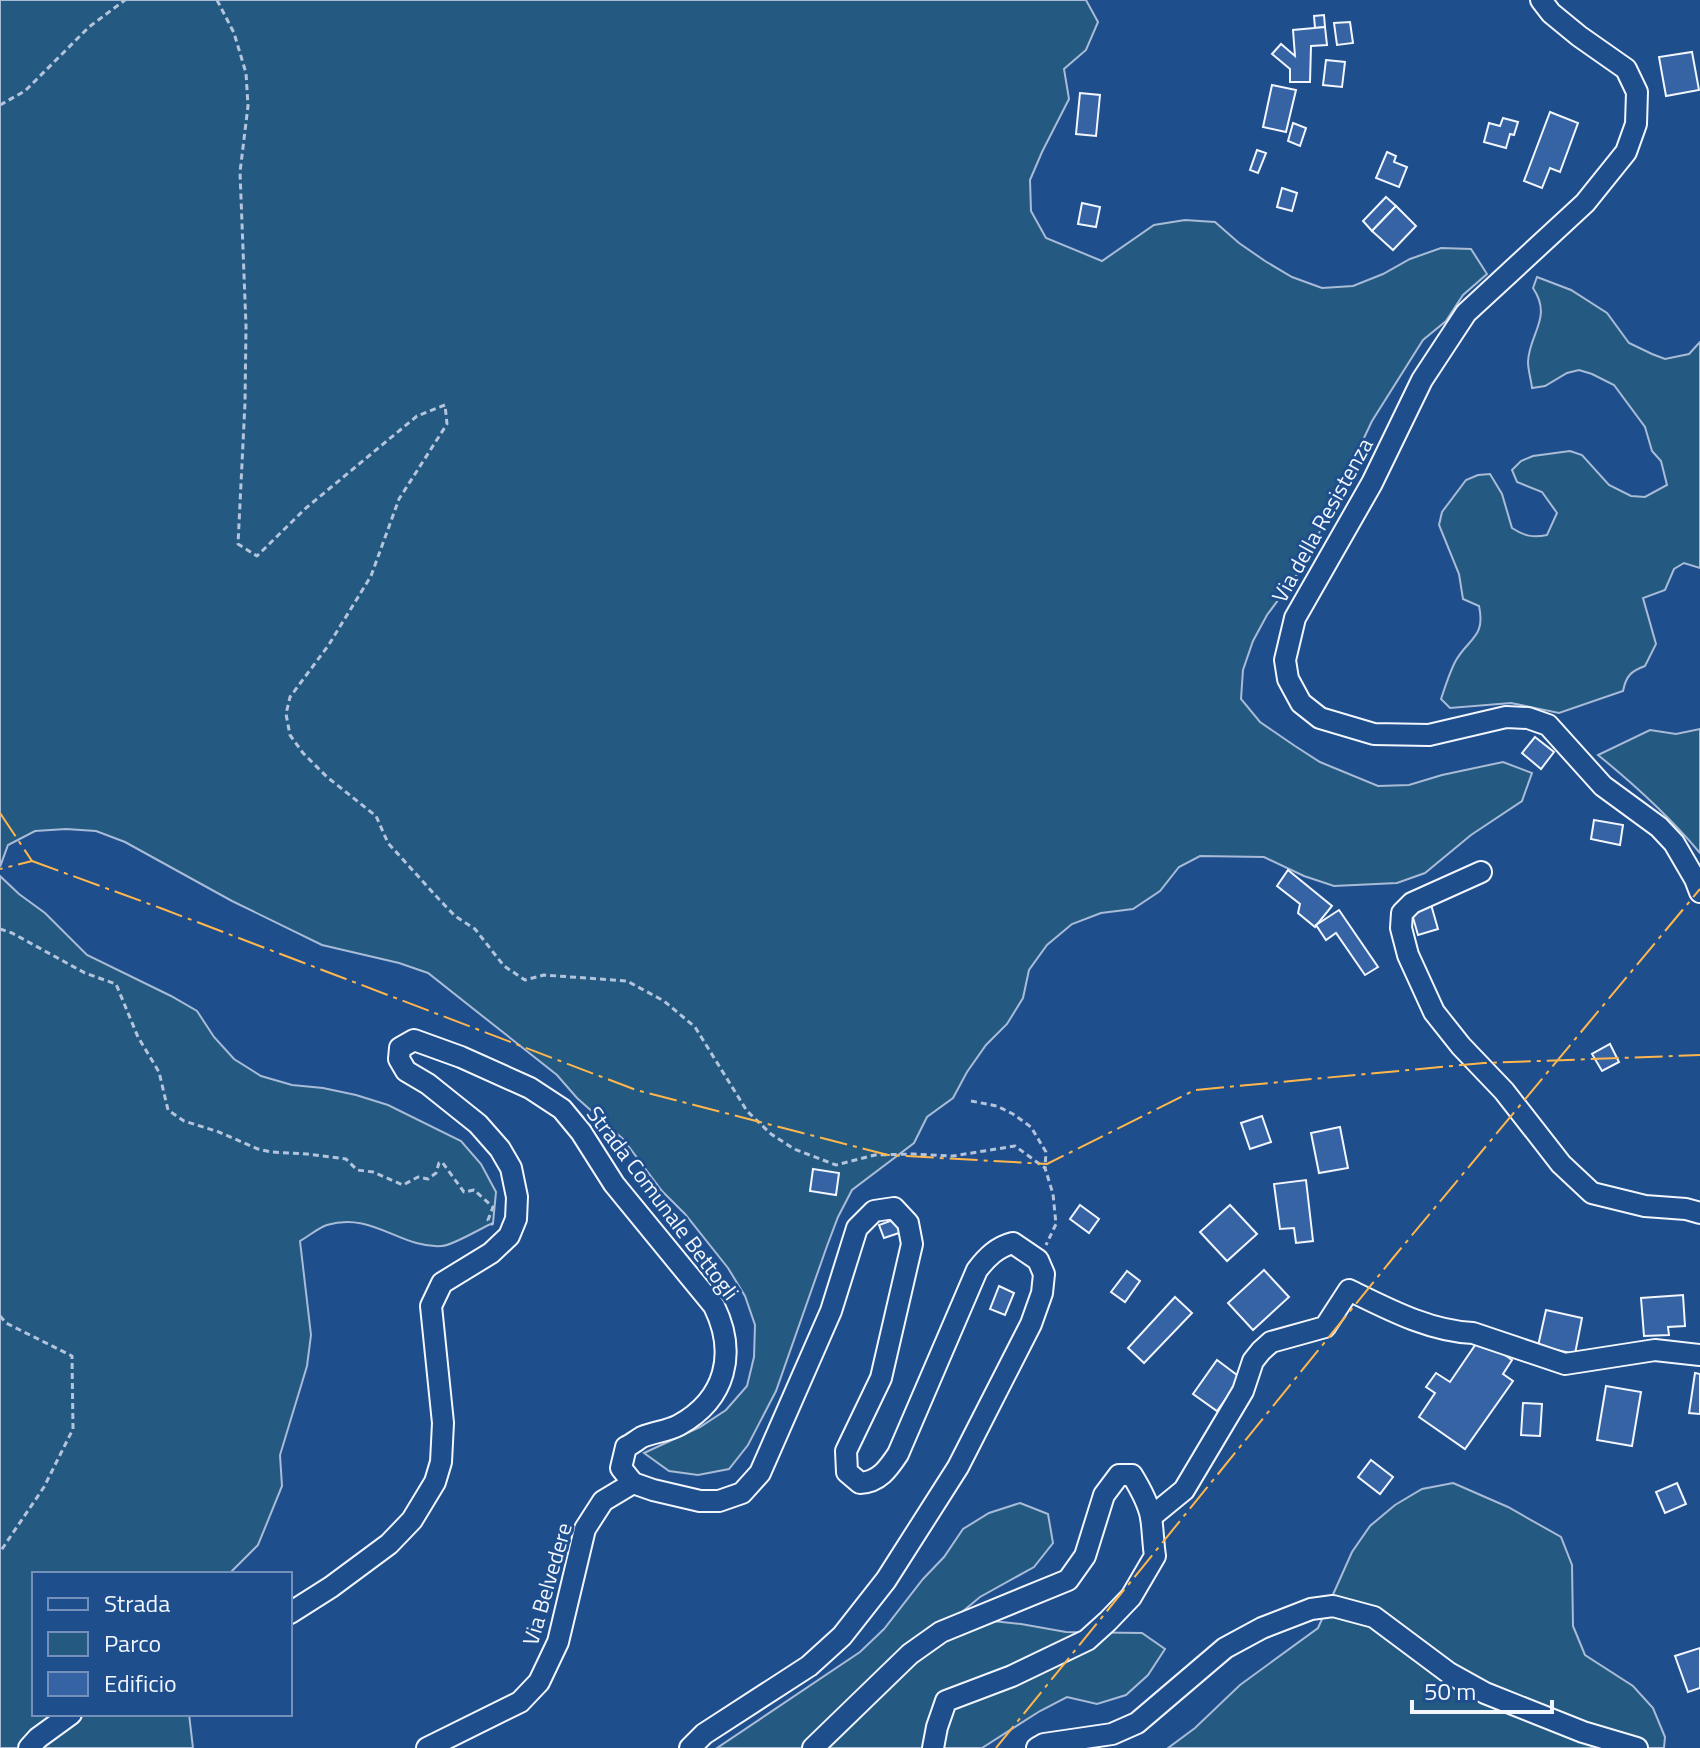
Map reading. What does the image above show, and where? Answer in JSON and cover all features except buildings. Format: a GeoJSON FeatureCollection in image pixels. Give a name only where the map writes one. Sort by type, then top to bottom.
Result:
{"type":"FeatureCollection","features":[{"type":"Feature","properties":{"kind":"street","name":"Via della Resistenza"},"geometry":{"type":"LineString","coordinates":[[1541,0],[1551,13],[1579,36],[1626,69],[1637,92],[1636,124],[1626,152],[1585,203],[1466,313],[1422,380],[1372,483],[1295,618],[1285,660],[1288,679],[1301,703],[1320,718],[1374,734],[1429,735],[1506,717],[1528,718],[1548,725],[1603,786],[1667,835],[1700,892]]}},
{"type":"Feature","properties":{"kind":"street"},"geometry":{"type":"LineString","coordinates":[[1481,872],[1412,903],[1402,913],[1401,928],[1408,955],[1434,1012],[1504,1091],[1561,1164],[1592,1193],[1645,1206],[1700,1213]]}},
{"type":"Feature","properties":{"kind":"street","name":"Strada Comunale Bettogli"},"geometry":{"type":"LineString","coordinates":[[516,1219],[517,1197],[511,1168],[500,1149],[478,1124],[428,1084],[406,1071],[399,1059],[400,1048],[414,1040],[461,1057],[530,1088],[562,1109],[581,1132],[614,1184],[714,1306],[722,1323],[726,1356],[722,1377],[708,1404],[678,1426],[642,1437],[626,1447],[621,1468],[633,1483]]}},
{"type":"Feature","properties":{"kind":"street"},"geometry":{"type":"LineString","coordinates":[[633,1483],[700,1501],[719,1501],[742,1493],[760,1473],[831,1311],[857,1228],[874,1211],[894,1208],[908,1223],[912,1244],[881,1378],[846,1451],[847,1472],[860,1483],[872,1482],[888,1470],[898,1454],[977,1270],[986,1258],[1013,1243],[1038,1260],[1044,1274],[1042,1293],[1031,1324],[958,1467],[886,1580],[842,1636],[809,1666],[704,1734],[690,1748]]}},
{"type":"Feature","properties":{"kind":"street"},"geometry":{"type":"LineString","coordinates":[[292,1612],[389,1544],[412,1520],[435,1482],[441,1462],[443,1423],[431,1306],[442,1283],[491,1253],[509,1236],[516,1219]]}},
{"type":"Feature","properties":{"kind":"street"},"geometry":{"type":"LineString","coordinates":[[1151,1517],[1184,1490],[1243,1391],[1253,1361],[1261,1351],[1271,1342],[1325,1327],[1349,1290],[1406,1318],[1473,1333],[1565,1364],[1655,1350],[1700,1355]]}},
{"type":"Feature","properties":{"kind":"street"},"geometry":{"type":"LineString","coordinates":[[813,1748],[910,1654],[941,1632],[1068,1580],[1085,1556],[1104,1495],[1119,1475],[1132,1475],[1151,1517],[1155,1556],[1131,1597],[1087,1640],[1012,1676],[946,1701],[933,1748]]}},
{"type":"Feature","properties":{"kind":"street","name":"Via Belvedere"},"geometry":{"type":"LineString","coordinates":[[427,1748],[520,1702],[539,1682],[558,1642],[585,1529],[603,1501],[633,1483]]}},
{"type":"Feature","properties":{"kind":"street"},"geometry":{"type":"LineString","coordinates":[[1037,1748],[1044,1744],[1112,1734],[1137,1723],[1225,1648],[1274,1623],[1311,1609],[1333,1606],[1374,1617],[1449,1673],[1485,1693],[1583,1732],[1637,1748]]}},
{"type":"Feature","properties":{"kind":"street"},"geometry":{"type":"LineString","coordinates":[[29,1748],[68,1716]]}},
{"type":"Feature","properties":{"kind":"path"},"geometry":{"type":"LineString","coordinates":[[0,105],[25,91],[89,27],[125,0]]}},
{"type":"Feature","properties":{"kind":"path"},"geometry":{"type":"LineString","coordinates":[[217,0],[234,33],[246,73],[248,106],[240,172],[246,326],[238,544],[257,556],[306,508],[417,416],[445,405],[447,424],[399,499],[371,576],[328,646],[290,697],[286,714],[290,735],[327,777],[376,816],[388,843],[455,916],[475,929],[504,966],[525,980],[544,975],[627,981],[664,1001],[695,1027],[747,1111],[771,1134],[794,1149],[836,1165],[875,1155],[953,1156],[1015,1146],[1045,1168]]}},
{"type":"Feature","properties":{"kind":"path"},"geometry":{"type":"LineString","coordinates":[[0,929],[85,973],[116,984],[138,1037],[159,1072],[168,1110],[184,1121],[258,1149],[346,1159],[357,1170],[373,1172],[403,1185],[418,1177],[428,1179],[442,1162],[464,1192],[474,1190],[493,1207],[488,1220],[497,1230],[516,1219]]}},
{"type":"Feature","properties":{"kind":"path"},"geometry":{"type":"LineString","coordinates":[[971,1101],[997,1106],[1013,1114],[1031,1127],[1046,1152],[1045,1168],[1053,1194],[1056,1224],[1038,1260]]}},
{"type":"Feature","properties":{"kind":"path"},"geometry":{"type":"LineString","coordinates":[[0,1316],[6,1323],[72,1356],[73,1429],[44,1487],[0,1552]]}},
{"type":"Feature","properties":{"kind":"green space"},"geometry":{"type":"Polygon","coordinates":[[[0,0],[1086,0],[1098,22],[1086,50],[1064,69],[1069,99],[1030,180],[1031,211],[1046,238],[1102,261],[1154,225],[1185,220],[1215,222],[1265,261],[1292,277],[1322,288],[1353,286],[1441,248],[1471,249],[1487,274],[1463,295],[1446,321],[1423,340],[1372,421],[1304,565],[1267,615],[1253,641],[1243,670],[1241,699],[1260,722],[1320,762],[1378,786],[1409,785],[1503,762],[1532,773],[1522,801],[1471,835],[1425,873],[1397,883],[1334,886],[1264,857],[1200,856],[1179,867],[1160,891],[1133,909],[1101,913],[1072,924],[1047,945],[1029,970],[1023,998],[1007,1024],[986,1045],[967,1072],[953,1098],[927,1117],[914,1143],[852,1190],[827,1246],[776,1391],[748,1445],[729,1469],[698,1475],[669,1471],[644,1453],[700,1427],[726,1410],[747,1386],[754,1357],[755,1325],[745,1296],[728,1268],[685,1214],[662,1191],[623,1139],[577,1098],[557,1075],[428,973],[322,945],[232,901],[125,842],[96,831],[35,831],[8,845],[0,867],[0,0]]]}},
{"type":"Feature","properties":{"kind":"green space"},"geometry":{"type":"Polygon","coordinates":[[[1537,277],[1571,290],[1607,313],[1629,343],[1652,354],[1665,359],[1689,354],[1700,342],[1700,568],[1684,563],[1674,569],[1665,590],[1643,598],[1656,644],[1645,666],[1633,672],[1623,691],[1559,713],[1511,703],[1450,708],[1441,699],[1447,680],[1460,654],[1478,631],[1481,617],[1479,606],[1463,599],[1459,574],[1439,525],[1442,512],[1466,480],[1490,474],[1502,494],[1512,528],[1533,536],[1547,535],[1557,513],[1542,492],[1517,482],[1512,470],[1521,461],[1533,456],[1570,451],[1582,455],[1609,485],[1631,496],[1645,497],[1667,485],[1661,461],[1652,451],[1645,427],[1614,385],[1579,370],[1545,386],[1532,388],[1529,352],[1541,308],[1533,288],[1537,277]]]}},
{"type":"Feature","properties":{"kind":"green space"},"geometry":{"type":"Polygon","coordinates":[[[1700,729],[1700,853],[1651,801],[1598,755],[1650,730],[1676,734],[1700,729]]]}},
{"type":"Feature","properties":{"kind":"green space"},"geometry":{"type":"Polygon","coordinates":[[[0,876],[45,913],[87,955],[197,1011],[214,1037],[234,1059],[261,1076],[292,1085],[356,1095],[388,1105],[461,1141],[481,1164],[496,1192],[493,1223],[447,1245],[413,1242],[372,1226],[343,1222],[324,1226],[300,1241],[311,1335],[307,1366],[280,1455],[282,1486],[258,1545],[231,1572],[32,1572],[32,1716],[189,1716],[193,1748],[0,1748],[0,876]]]}},
{"type":"Feature","properties":{"kind":"green space"},"geometry":{"type":"Polygon","coordinates":[[[1453,1483],[1508,1507],[1561,1537],[1572,1565],[1573,1626],[1585,1655],[1633,1686],[1653,1708],[1665,1737],[1664,1748],[1168,1748],[1195,1728],[1240,1685],[1318,1628],[1352,1552],[1370,1526],[1395,1505],[1422,1489],[1453,1483]]]}},
{"type":"Feature","properties":{"kind":"green space"},"geometry":{"type":"Polygon","coordinates":[[[1020,1503],[1048,1514],[1053,1543],[1034,1567],[980,1597],[956,1617],[1066,1632],[1142,1633],[1165,1649],[1148,1675],[1126,1695],[1097,1704],[1067,1697],[982,1748],[717,1748],[860,1652],[884,1629],[944,1557],[963,1529],[989,1513],[1020,1503]]]}},
{"type":"Feature","properties":{"kind":"power"},"geometry":{"type":"LineString","coordinates":[[0,813],[32,861],[0,869]]}},
{"type":"Feature","properties":{"kind":"power"},"geometry":{"type":"LineString","coordinates":[[32,861],[636,1090],[888,1155],[1047,1164],[1195,1090],[1484,1063],[1700,1055]]}},
{"type":"Feature","properties":{"kind":"power"},"geometry":{"type":"LineString","coordinates":[[996,1748],[1393,1258],[1700,889]]}}]}
